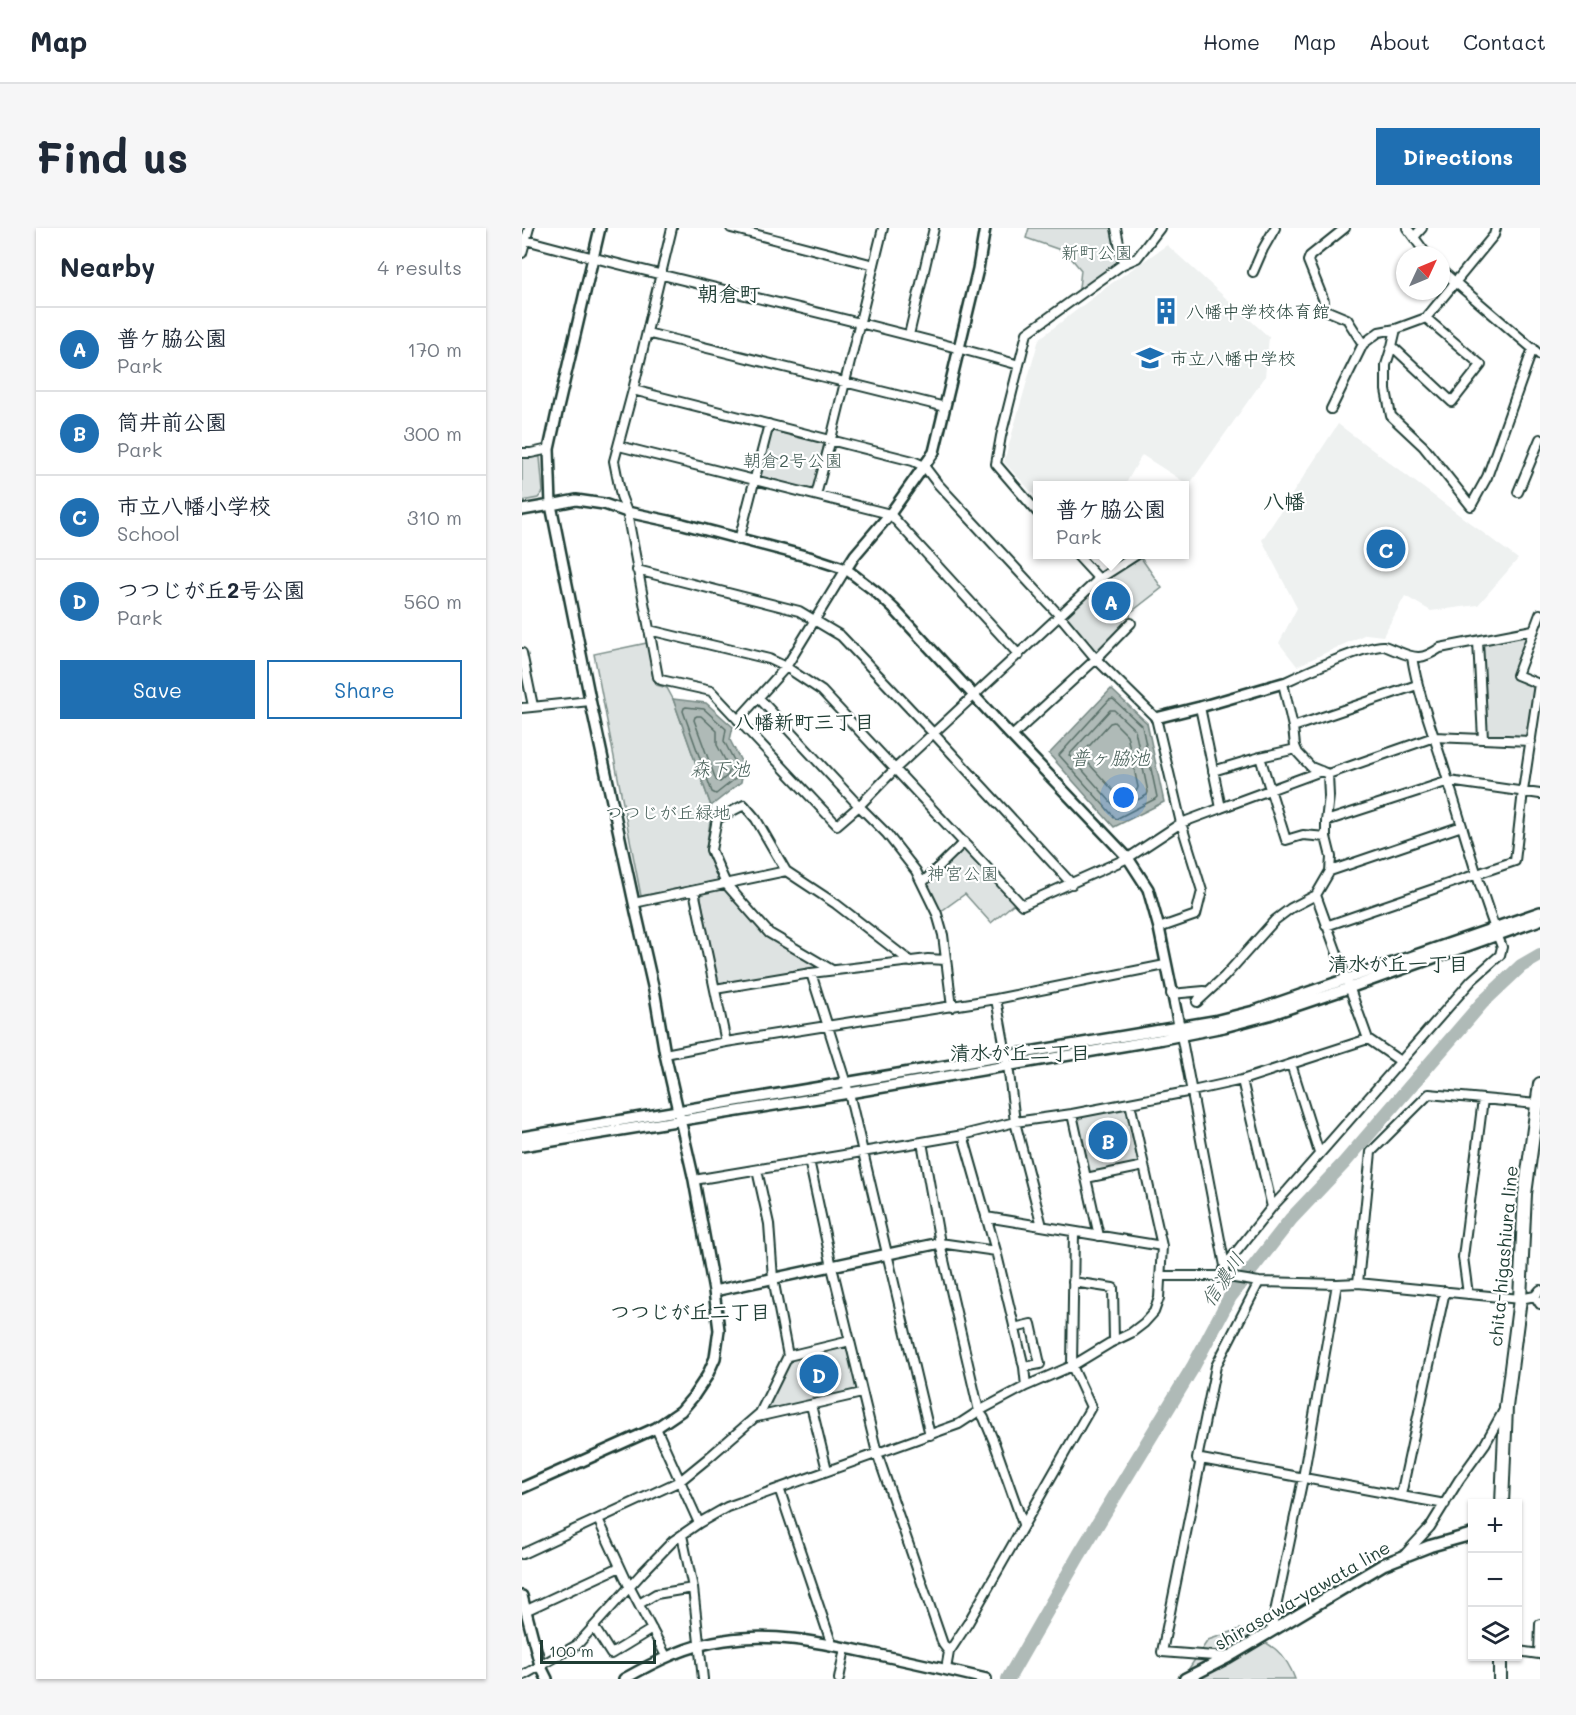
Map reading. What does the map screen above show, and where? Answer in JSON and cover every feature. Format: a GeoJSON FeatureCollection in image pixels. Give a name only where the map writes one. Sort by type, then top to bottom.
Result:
{"type":"FeatureCollection","features":[{"type":"Feature","properties":{"kind":"main road","name":"chita-higashiura line"},"geometry":{"type":"LineString","coordinates":[[1502,1499],[1506,1407],[1520,1299],[1525,1194],[1540,1084]]}},
{"type":"Feature","properties":{"kind":"main road","name":"shirasawa-yawata line"},"geometry":{"type":"LineString","coordinates":[[1185,1679],[1228,1657],[1384,1564],[1430,1546],[1468,1535]]}},
{"type":"Feature","properties":{"kind":"main road"},"geometry":{"type":"LineString","coordinates":[[1500,1661],[1500,1679]]}},
{"type":"Feature","properties":{"kind":"street"},"geometry":{"type":"LineString","coordinates":[[522,253],[529,228]]}},
{"type":"Feature","properties":{"kind":"street"},"geometry":{"type":"LineString","coordinates":[[522,1488],[656,1428],[681,1411],[707,1376],[715,1358],[719,1330],[694,1180],[665,1054],[656,995],[590,701],[551,505],[549,449],[600,228]]}},
{"type":"Feature","properties":{"kind":"street"},"geometry":{"type":"LineString","coordinates":[[672,228],[614,461],[621,496],[627,512],[658,677],[661,680],[711,691],[837,825],[1099,579],[1132,559]]}},
{"type":"Feature","properties":{"kind":"street"},"geometry":{"type":"LineString","coordinates":[[730,228],[874,265]]}},
{"type":"Feature","properties":{"kind":"street"},"geometry":{"type":"LineString","coordinates":[[816,495],[883,228]]}},
{"type":"Feature","properties":{"kind":"street"},"geometry":{"type":"LineString","coordinates":[[909,335],[934,228]]}},
{"type":"Feature","properties":{"kind":"street"},"geometry":{"type":"LineString","coordinates":[[738,720],[786,667],[855,555],[890,514],[934,452],[978,269],[985,228]]}},
{"type":"Feature","properties":{"kind":"street"},"geometry":{"type":"LineString","coordinates":[[1116,228],[1123,264]]}},
{"type":"Feature","properties":{"kind":"street"},"geometry":{"type":"LineString","coordinates":[[1033,507],[996,464],[1027,333],[1123,264],[1137,258],[1160,228]]}},
{"type":"Feature","properties":{"kind":"street"},"geometry":{"type":"LineString","coordinates":[[1253,272],[1274,228]]}},
{"type":"Feature","properties":{"kind":"street"},"geometry":{"type":"LineString","coordinates":[[1345,228],[1310,256],[1308,261],[1324,301],[1323,309],[1347,319],[1363,344]]}},
{"type":"Feature","properties":{"kind":"street"},"geometry":{"type":"LineString","coordinates":[[1407,228],[1420,246]]}},
{"type":"Feature","properties":{"kind":"street"},"geometry":{"type":"LineString","coordinates":[[1414,237],[1422,228]]}},
{"type":"Feature","properties":{"kind":"street"},"geometry":{"type":"LineString","coordinates":[[1331,409],[1363,344],[1379,332],[1396,329],[1426,318],[1494,235],[1496,228]]}},
{"type":"Feature","properties":{"kind":"street"},"geometry":{"type":"LineString","coordinates":[[524,240],[909,335],[1019,365]]}},
{"type":"Feature","properties":{"kind":"street"},"geometry":{"type":"LineString","coordinates":[[1450,277],[1540,355]]}},
{"type":"Feature","properties":{"kind":"street"},"geometry":{"type":"LineString","coordinates":[[1392,346],[1452,402],[1481,365],[1426,318]]}},
{"type":"Feature","properties":{"kind":"street"},"geometry":{"type":"LineString","coordinates":[[1396,329],[1386,365],[1386,390],[1391,416],[1423,446],[1471,506],[1487,477],[1533,348]]}},
{"type":"Feature","properties":{"kind":"street"},"geometry":{"type":"LineString","coordinates":[[647,333],[945,407]]}},
{"type":"Feature","properties":{"kind":"street"},"geometry":{"type":"LineString","coordinates":[[633,390],[831,439],[924,466],[1096,659],[1156,718],[1181,823],[1202,891],[1196,915],[1159,928]]}},
{"type":"Feature","properties":{"kind":"street"},"geometry":{"type":"LineString","coordinates":[[739,540],[769,424]]}},
{"type":"Feature","properties":{"kind":"street"},"geometry":{"type":"LineString","coordinates":[[1518,492],[1540,439]]}},
{"type":"Feature","properties":{"kind":"street"},"geometry":{"type":"LineString","coordinates":[[619,446],[890,514],[1019,655]]}},
{"type":"Feature","properties":{"kind":"street"},"geometry":{"type":"LineString","coordinates":[[522,453],[549,449]]}},
{"type":"Feature","properties":{"kind":"street"},"geometry":{"type":"LineString","coordinates":[[522,510],[576,500],[604,504],[627,512],[809,557],[846,569],[894,609],[1128,858],[1148,889],[1159,928],[1226,1276]]}},
{"type":"Feature","properties":{"kind":"street"},"geometry":{"type":"LineString","coordinates":[[1080,559],[1099,579]]}},
{"type":"Feature","properties":{"kind":"street"},"geometry":{"type":"LineString","coordinates":[[638,570],[799,611],[841,636],[1072,884]]}},
{"type":"Feature","properties":{"kind":"street"},"geometry":{"type":"LineString","coordinates":[[1326,926],[1515,861],[1539,684],[1517,675],[1540,614]]}},
{"type":"Feature","properties":{"kind":"street"},"geometry":{"type":"LineString","coordinates":[[1012,736],[1096,659],[1131,623]]}},
{"type":"Feature","properties":{"kind":"street"},"geometry":{"type":"LineString","coordinates":[[649,630],[769,659],[786,667],[822,691],[1022,904],[1128,858],[1181,823],[1270,790],[1434,737],[1531,741]]}},
{"type":"Feature","properties":{"kind":"street"},"geometry":{"type":"LineString","coordinates":[[1156,718],[1283,683],[1364,650],[1384,646],[1412,657],[1427,656],[1440,648],[1533,630]]}},
{"type":"Feature","properties":{"kind":"street"},"geometry":{"type":"LineString","coordinates":[[1479,641],[1483,739]]}},
{"type":"Feature","properties":{"kind":"street"},"geometry":{"type":"LineString","coordinates":[[522,653],[533,706]]}},
{"type":"Feature","properties":{"kind":"street"},"geometry":{"type":"LineString","coordinates":[[1225,1266],[1318,1153],[1333,1139],[1472,980],[1500,955],[1502,947],[1476,874],[1449,781],[1417,685],[1412,657]]}},
{"type":"Feature","properties":{"kind":"street"},"geometry":{"type":"LineString","coordinates":[[1283,683],[1296,749],[1311,767],[1325,773]]}},
{"type":"Feature","properties":{"kind":"street"},"geometry":{"type":"LineString","coordinates":[[1293,727],[1417,685]]}},
{"type":"Feature","properties":{"kind":"street"},"geometry":{"type":"LineString","coordinates":[[758,697],[887,834],[916,871],[937,914],[943,935],[952,1007]]}},
{"type":"Feature","properties":{"kind":"street"},"geometry":{"type":"LineString","coordinates":[[522,708],[590,701]]}},
{"type":"Feature","properties":{"kind":"street"},"geometry":{"type":"LineString","coordinates":[[1200,707],[1221,808],[1218,809]]}},
{"type":"Feature","properties":{"kind":"street"},"geometry":{"type":"LineString","coordinates":[[1213,771],[1296,749]]}},
{"type":"Feature","properties":{"kind":"street"},"geometry":{"type":"LineString","coordinates":[[1260,757],[1286,840],[1303,835],[1326,837]]}},
{"type":"Feature","properties":{"kind":"street"},"geometry":{"type":"LineString","coordinates":[[1171,994],[1204,991],[1197,1002],[1224,977],[1275,920],[1291,908],[1316,895],[1330,871],[1331,857],[1326,837],[1329,796],[1325,773]]}},
{"type":"Feature","properties":{"kind":"street"},"geometry":{"type":"LineString","coordinates":[[1326,821],[1449,781],[1540,794]]}},
{"type":"Feature","properties":{"kind":"street"},"geometry":{"type":"LineString","coordinates":[[832,970],[769,933],[726,884],[711,850],[717,819],[744,805],[756,819],[786,871],[836,904],[912,962]]}},
{"type":"Feature","properties":{"kind":"street"},"geometry":{"type":"LineString","coordinates":[[1330,871],[1462,826]]}},
{"type":"Feature","properties":{"kind":"street"},"geometry":{"type":"LineString","coordinates":[[922,883],[964,842]]}},
{"type":"Feature","properties":{"kind":"street"},"geometry":{"type":"LineString","coordinates":[[634,903],[786,871]]}},
{"type":"Feature","properties":{"kind":"street"},"geometry":{"type":"LineString","coordinates":[[694,891],[726,1042]]}},
{"type":"Feature","properties":{"kind":"street"},"geometry":{"type":"LineString","coordinates":[[1316,895],[1368,1039],[1400,1061]]}},
{"type":"Feature","properties":{"kind":"street"},"geometry":{"type":"LineString","coordinates":[[1496,932],[1540,912]]}},
{"type":"Feature","properties":{"kind":"street"},"geometry":{"type":"LineString","coordinates":[[522,1146],[846,1083],[1007,1060],[1180,1031],[1224,1027],[1269,1015],[1347,984],[1496,932],[1540,920]]}},
{"type":"Feature","properties":{"kind":"street"},"geometry":{"type":"LineString","coordinates":[[715,989],[832,970],[928,959],[946,960]]}},
{"type":"Feature","properties":{"kind":"street"},"geometry":{"type":"LineString","coordinates":[[665,1054],[726,1042],[952,1007],[1165,965]]}},
{"type":"Feature","properties":{"kind":"street"},"geometry":{"type":"LineString","coordinates":[[810,973],[849,1093],[930,1435]]}},
{"type":"Feature","properties":{"kind":"street"},"geometry":{"type":"LineString","coordinates":[[996,999],[1015,1122],[1042,1226]]}},
{"type":"Feature","properties":{"kind":"street"},"geometry":{"type":"LineString","coordinates":[[694,1180],[963,1135],[1015,1122],[1072,1114],[1192,1091],[1242,1080],[1368,1039]]}},
{"type":"Feature","properties":{"kind":"street"},"geometry":{"type":"LineString","coordinates":[[522,1137],[849,1093],[1007,1060]]}},
{"type":"Feature","properties":{"kind":"street"},"geometry":{"type":"LineString","coordinates":[[1291,1064],[1318,1153]]}},
{"type":"Feature","properties":{"kind":"street"},"geometry":{"type":"LineString","coordinates":[[1242,1080],[1272,1207]]}},
{"type":"Feature","properties":{"kind":"street"},"geometry":{"type":"LineString","coordinates":[[1358,1283],[1371,1152],[1429,1094],[1537,1104]]}},
{"type":"Feature","properties":{"kind":"street"},"geometry":{"type":"LineString","coordinates":[[1468,1293],[1463,1257],[1482,1099]]}},
{"type":"Feature","properties":{"kind":"street"},"geometry":{"type":"LineString","coordinates":[[522,1676],[577,1645],[666,1548],[699,1523],[728,1507],[959,1424],[1026,1386],[1072,1366],[1131,1333],[1144,1323],[1154,1312],[1159,1298],[1162,1246],[1130,1103]]}},
{"type":"Feature","properties":{"kind":"street"},"geometry":{"type":"LineString","coordinates":[[1072,1114],[1099,1236]]}},
{"type":"Feature","properties":{"kind":"street"},"geometry":{"type":"LineString","coordinates":[[963,1135],[996,1251],[1024,1367],[1026,1386]]}},
{"type":"Feature","properties":{"kind":"street"},"geometry":{"type":"LineString","coordinates":[[922,1142],[940,1243],[979,1411],[994,1442],[1023,1524]]}},
{"type":"Feature","properties":{"kind":"street"},"geometry":{"type":"LineString","coordinates":[[809,1160],[877,1453],[943,1644],[949,1652]]}},
{"type":"Feature","properties":{"kind":"street"},"geometry":{"type":"LineString","coordinates":[[1086,1178],[1144,1166]]}},
{"type":"Feature","properties":{"kind":"street"},"geometry":{"type":"LineString","coordinates":[[522,1554],[680,1481],[757,1416],[788,1356],[774,1278],[769,1224],[757,1170]]}},
{"type":"Feature","properties":{"kind":"street"},"geometry":{"type":"LineString","coordinates":[[986,1217],[1162,1246]]}},
{"type":"Feature","properties":{"kind":"street"},"geometry":{"type":"LineString","coordinates":[[946,1669],[949,1652],[968,1623],[1091,1407],[1072,1366],[1074,1232]]}},
{"type":"Feature","properties":{"kind":"street"},"geometry":{"type":"LineString","coordinates":[[714,1292],[940,1243],[996,1251]]}},
{"type":"Feature","properties":{"kind":"street"},"geometry":{"type":"LineString","coordinates":[[1160,1276],[1226,1276],[1259,1282],[1358,1283],[1520,1299],[1538,1293],[1540,1304]]}},
{"type":"Feature","properties":{"kind":"street"},"geometry":{"type":"LineString","coordinates":[[1073,1282],[1113,1287],[1114,1341]]}},
{"type":"Feature","properties":{"kind":"street"},"geometry":{"type":"LineString","coordinates":[[1259,1282],[1216,1366],[1197,1459],[1445,1504]]}},
{"type":"Feature","properties":{"kind":"street"},"geometry":{"type":"LineString","coordinates":[[1271,1631],[1303,1478],[1337,1284]]}},
{"type":"Feature","properties":{"kind":"street"},"geometry":{"type":"LineString","coordinates":[[1401,1495],[1445,1291]]}},
{"type":"Feature","properties":{"kind":"street"},"geometry":{"type":"LineString","coordinates":[[1014,1328],[1031,1324],[1040,1364],[1024,1367]]}},
{"type":"Feature","properties":{"kind":"street"},"geometry":{"type":"LineString","coordinates":[[788,1356],[850,1341]]}},
{"type":"Feature","properties":{"kind":"street"},"geometry":{"type":"LineString","coordinates":[[757,1416],[862,1393]]}},
{"type":"Feature","properties":{"kind":"street"},"geometry":{"type":"LineString","coordinates":[[811,1405],[827,1470]]}},
{"type":"Feature","properties":{"kind":"street"},"geometry":{"type":"LineString","coordinates":[[1403,1557],[1430,1527],[1485,1444],[1506,1407]]}},
{"type":"Feature","properties":{"kind":"street"},"geometry":{"type":"LineString","coordinates":[[656,1428],[699,1523]]}},
{"type":"Feature","properties":{"kind":"street"},"geometry":{"type":"LineString","coordinates":[[1200,1459],[1162,1652],[1228,1657]]}},
{"type":"Feature","properties":{"kind":"street"},"geometry":{"type":"LineString","coordinates":[[779,1488],[832,1645]]}},
{"type":"Feature","properties":{"kind":"street"},"geometry":{"type":"LineString","coordinates":[[598,1519],[629,1586],[666,1656]]}},
{"type":"Feature","properties":{"kind":"street"},"geometry":{"type":"LineString","coordinates":[[682,1535],[693,1588],[703,1679]]}},
{"type":"Feature","properties":{"kind":"street"},"geometry":{"type":"LineString","coordinates":[[526,1610],[620,1567]]}},
{"type":"Feature","properties":{"kind":"street"},"geometry":{"type":"LineString","coordinates":[[639,1604],[656,1594],[693,1588]]}},
{"type":"Feature","properties":{"kind":"street"},"geometry":{"type":"LineString","coordinates":[[522,1596],[540,1665],[548,1679]]}},
{"type":"Feature","properties":{"kind":"street"},"geometry":{"type":"LineString","coordinates":[[1522,1652],[1539,1654],[1540,1624]]}},
{"type":"Feature","properties":{"kind":"street"},"geometry":{"type":"LineString","coordinates":[[594,1627],[611,1654],[652,1629]]}},
{"type":"Feature","properties":{"kind":"street"},"geometry":{"type":"LineString","coordinates":[[624,1679],[666,1656],[699,1645],[724,1640],[775,1636],[832,1645],[986,1679]]}},
{"type":"Feature","properties":{"kind":"street"},"geometry":{"type":"LineString","coordinates":[[839,1679],[845,1648]]}},
{"type":"Feature","properties":{"kind":"shaded area","name":"市立八幡中学校"},"geometry":{"type":"Polygon","coordinates":[[[1167,245],[1269,337],[1265,377],[1189,485],[1189,481],[1183,481],[1142,455],[1127,481],[1033,481],[1033,494],[1004,462],[1039,339],[1112,283],[1167,245]]]}},
{"type":"Feature","properties":{"kind":"shaded area"},"geometry":{"type":"Polygon","coordinates":[[[1338,424],[1518,559],[1478,605],[1431,611],[1405,596],[1383,636],[1366,634],[1297,666],[1279,643],[1297,608],[1262,540],[1338,424]]]}},
{"type":"Feature","properties":{"kind":"green space","name":"新町公園"},"geometry":{"type":"Polygon","coordinates":[[[1029,228],[1116,228],[1123,264],[1078,297],[1081,270],[1066,252],[1026,238],[1029,228]]]}},
{"type":"Feature","properties":{"kind":"green space","name":"朝倉2号公園"},"geometry":{"type":"Polygon","coordinates":[[[772,427],[824,444],[814,489],[761,477],[772,427]]]}},
{"type":"Feature","properties":{"kind":"green space"},"geometry":{"type":"Polygon","coordinates":[[[522,457],[540,457],[543,492],[538,498],[522,501],[522,457]]]}},
{"type":"Feature","properties":{"kind":"green space"},"geometry":{"type":"Polygon","coordinates":[[[1132,559],[1142,559],[1162,588],[1130,613],[1131,623],[1096,659],[1060,616],[1099,579],[1132,559]]]}},
{"type":"Feature","properties":{"kind":"green space"},"geometry":{"type":"Polygon","coordinates":[[[1533,630],[1517,675],[1539,684],[1531,741],[1483,739],[1478,641],[1533,630]]]}},
{"type":"Feature","properties":{"kind":"green space","name":"つつじが丘緑地"},"geometry":{"type":"Polygon","coordinates":[[[647,643],[656,685],[667,688],[673,699],[711,806],[706,849],[717,878],[716,881],[641,896],[594,654],[647,643]]]}},
{"type":"Feature","properties":{"kind":"green space","name":"神宮公園"},"geometry":{"type":"Polygon","coordinates":[[[964,842],[1018,900],[991,923],[965,894],[937,914],[922,883],[964,842]]]}},
{"type":"Feature","properties":{"kind":"green space"},"geometry":{"type":"Polygon","coordinates":[[[722,887],[766,936],[818,967],[718,983],[700,893],[722,887]]]}},
{"type":"Feature","properties":{"kind":"green space"},"geometry":{"type":"Polygon","coordinates":[[[1130,1103],[1144,1166],[1086,1178],[1072,1114],[1130,1103]]]}},
{"type":"Feature","properties":{"kind":"green space"},"geometry":{"type":"Polygon","coordinates":[[[844,1344],[848,1346],[856,1390],[768,1411],[789,1361],[794,1357],[844,1344]]]}},
{"type":"Feature","properties":{"kind":"green space"},"geometry":{"type":"Polygon","coordinates":[[[1240,1629],[1280,1653],[1295,1679],[1182,1679],[1208,1640],[1240,1629]]]}},
{"type":"Feature","properties":{"kind":"water","name":"普ヶ脇池"},"geometry":{"type":"Polygon","coordinates":[[[1111,689],[1147,723],[1164,802],[1114,827],[1049,754],[1111,689]]]}},
{"type":"Feature","properties":{"kind":"water","name":"森下池"},"geometry":{"type":"Polygon","coordinates":[[[673,699],[706,703],[733,727],[730,740],[744,767],[741,782],[711,806],[673,699]]]}},
{"type":"Feature","properties":{"kind":"waterway","name":"信濃川"},"geometry":{"type":"LineString","coordinates":[[1008,1679],[1079,1555],[1193,1367],[1230,1297],[1291,1219],[1344,1163],[1482,1003],[1521,966],[1540,955]]}},
{"type":"Feature","properties":{"kind":"place","name":"八幡中学校体育館"},"geometry":{"type":"Point","coordinates":[1166,311]}},
{"type":"Feature","properties":{"kind":"place","name":"市立八幡中学校"},"geometry":{"type":"Point","coordinates":[1150,358]}},
{"type":"Feature","properties":{"kind":"place","name":"市立八幡小学校"},"geometry":{"type":"Point","coordinates":[1386,549]}},
{"type":"Feature","properties":{"kind":"place","name":"普ケ脇公園"},"geometry":{"type":"Point","coordinates":[1111,601]}},
{"type":"Feature","properties":{"kind":"place","name":"筒井前公園"},"geometry":{"type":"Point","coordinates":[1108,1140]}},
{"type":"Feature","properties":{"kind":"place","name":"つつじが丘2号公園"},"geometry":{"type":"Point","coordinates":[819,1374]}},
{"type":"Feature","properties":{"kind":"district","name":"朝倉町"},"geometry":{"type":"Point","coordinates":[729,292]}},
{"type":"Feature","properties":{"kind":"district","name":"八幡"},"geometry":{"type":"Point","coordinates":[1284,500]}},
{"type":"Feature","properties":{"kind":"district","name":"八幡新町三丁目"},"geometry":{"type":"Point","coordinates":[804,721]}},
{"type":"Feature","properties":{"kind":"district","name":"清水が丘一丁目"},"geometry":{"type":"Point","coordinates":[1398,963]}},
{"type":"Feature","properties":{"kind":"district","name":"清水が丘二丁目"},"geometry":{"type":"Point","coordinates":[1020,1052]}},
{"type":"Feature","properties":{"kind":"district","name":"つつじが丘二丁目"},"geometry":{"type":"Point","coordinates":[690,1311]}}]}
